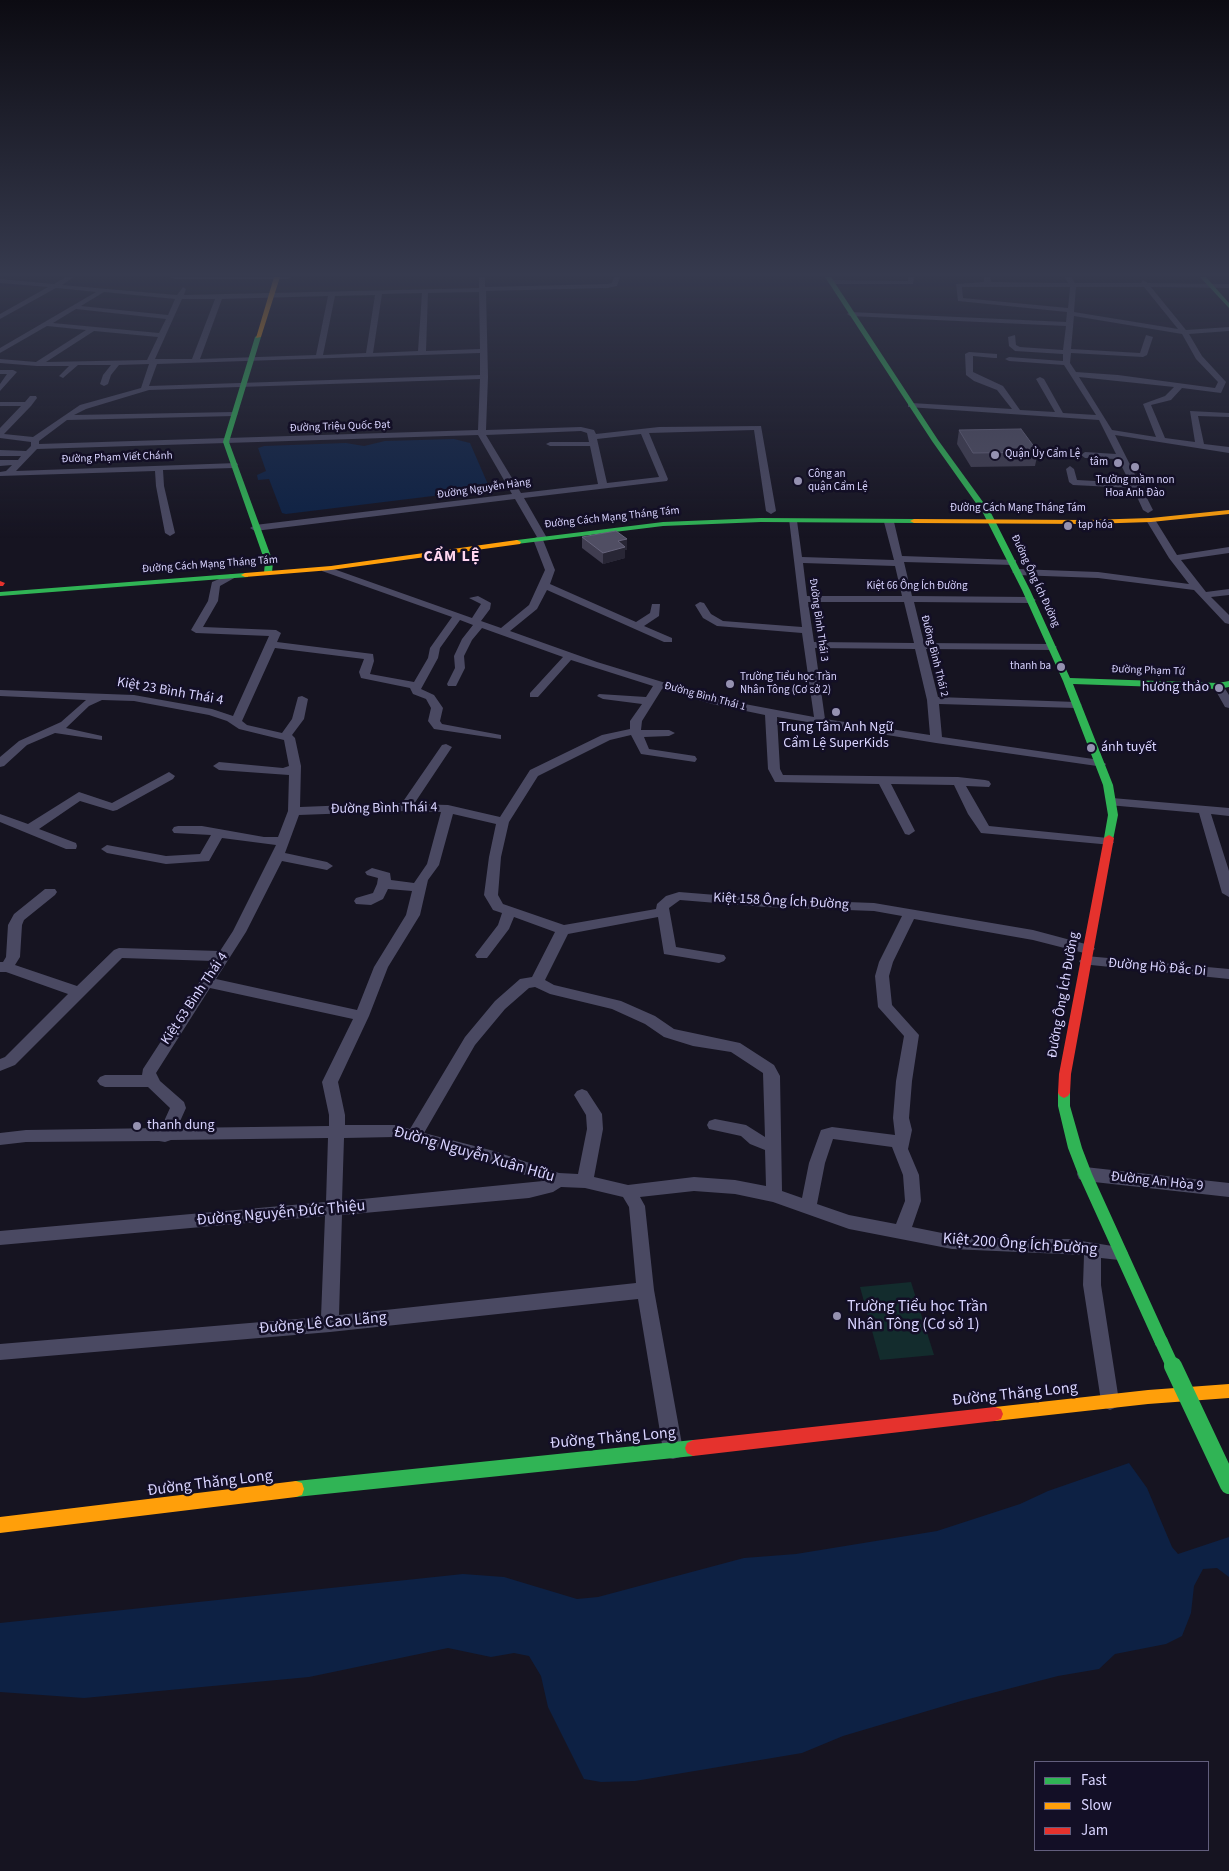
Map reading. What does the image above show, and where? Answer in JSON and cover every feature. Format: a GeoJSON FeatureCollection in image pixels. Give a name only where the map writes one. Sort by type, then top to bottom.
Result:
{"type":"FeatureCollection","features":[{"type":"Feature","properties":{"kind":"main road"},"geometry":{"type":"LineString","coordinates":[[250,364],[226,442],[268,568]]}},
{"type":"Feature","properties":{"kind":"main road","name":"Đường Ông Ích Đường"},"geometry":{"type":"LineString","coordinates":[[884,364],[990,517],[1031,600],[1067,681],[1100,764],[1112,802],[1113,815],[1065,1074],[1064,1106],[1075,1148],[1119,1253],[1229,1485]]}},
{"type":"Feature","properties":{"kind":"main road","name":"Đường Cách Mạng Tháng Tám"},"geometry":{"type":"LineString","coordinates":[[1149,515],[1229,501]]}},
{"type":"Feature","properties":{"kind":"main road","name":"Đường Cách Mạng Tháng Tám"},"geometry":{"type":"LineString","coordinates":[[0,586],[268,568],[325,569],[425,556],[654,516],[771,511],[990,517]]}},
{"type":"Feature","properties":{"kind":"main road","name":"Đường Cách Mạng Tháng Tám"},"geometry":{"type":"LineString","coordinates":[[0,586],[231,576],[268,568],[410,547],[663,524],[792,520],[890,522],[1072,513],[1149,515],[1229,512]]}},
{"type":"Feature","properties":{"kind":"main road","name":"Đường Phạm Tứ"},"geometry":{"type":"LineString","coordinates":[[1067,681],[1224,685]]}},
{"type":"Feature","properties":{"kind":"main road","name":"Đường Thăng Long"},"geometry":{"type":"LineString","coordinates":[[0,1525],[412,1476],[673,1450],[1110,1401],[1229,1391]]}},
{"type":"Feature","properties":{"kind":"street"},"geometry":{"type":"LineString","coordinates":[[63,376],[75,364]]}},
{"type":"Feature","properties":{"kind":"street"},"geometry":{"type":"LineString","coordinates":[[104,384],[107,375],[114,364]]}},
{"type":"Feature","properties":{"kind":"street"},"geometry":{"type":"LineString","coordinates":[[144,390],[151,364]]}},
{"type":"Feature","properties":{"kind":"street"},"geometry":{"type":"LineString","coordinates":[[484,364],[482,434],[539,535],[550,570],[545,585],[533,607],[504,632]]}},
{"type":"Feature","properties":{"kind":"street"},"geometry":{"type":"LineString","coordinates":[[969,364],[969,373],[976,379],[1000,388],[1017,411]]}},
{"type":"Feature","properties":{"kind":"street"},"geometry":{"type":"LineString","coordinates":[[1070,364],[1102,418],[1149,515],[1174,558],[1200,592],[1229,621]]}},
{"type":"Feature","properties":{"kind":"street"},"geometry":{"type":"LineString","coordinates":[[1074,374],[1218,390],[1225,382],[1207,364]]}},
{"type":"Feature","properties":{"kind":"street"},"geometry":{"type":"LineString","coordinates":[[0,372],[13,372],[0,389]]}},
{"type":"Feature","properties":{"kind":"street"},"geometry":{"type":"LineString","coordinates":[[4,474],[27,454],[35,443],[83,407],[144,390],[484,377]]}},
{"type":"Feature","properties":{"kind":"street"},"geometry":{"type":"LineString","coordinates":[[1040,379],[1060,414]]}},
{"type":"Feature","properties":{"kind":"street"},"geometry":{"type":"LineString","coordinates":[[1162,438],[1147,404],[1168,398],[1181,385]]}},
{"type":"Feature","properties":{"kind":"street"},"geometry":{"type":"LineString","coordinates":[[1210,390],[1210,407]]}},
{"type":"Feature","properties":{"kind":"street"},"geometry":{"type":"LineString","coordinates":[[87,397],[96,397],[101,403]]}},
{"type":"Feature","properties":{"kind":"street"},"geometry":{"type":"LineString","coordinates":[[0,404],[31,401],[0,432]]}},
{"type":"Feature","properties":{"kind":"street"},"geometry":{"type":"LineString","coordinates":[[911,405],[1102,418]]}},
{"type":"Feature","properties":{"kind":"street"},"geometry":{"type":"LineString","coordinates":[[1200,445],[1195,419],[1192,414],[1210,407],[1229,415]]}},
{"type":"Feature","properties":{"kind":"street"},"geometry":{"type":"LineString","coordinates":[[68,418],[234,414]]}},
{"type":"Feature","properties":{"kind":"street"},"geometry":{"type":"LineString","coordinates":[[550,444],[593,441],[660,429],[760,428],[771,511]]}},
{"type":"Feature","properties":{"kind":"street","name":"Đường Triệu Quốc Đạt"},"geometry":{"type":"LineString","coordinates":[[0,436],[35,443],[226,442],[482,434],[525,435],[581,429],[591,432],[593,441]]}},
{"type":"Feature","properties":{"kind":"street","name":"Đường Nguyễn Hàng"},"geometry":{"type":"LineString","coordinates":[[255,528],[664,480],[644,431]]}},
{"type":"Feature","properties":{"kind":"street"},"geometry":{"type":"LineString","coordinates":[[1109,432],[1162,438],[1229,450]]}},
{"type":"Feature","properties":{"kind":"street"},"geometry":{"type":"LineString","coordinates":[[593,441],[603,486]]}},
{"type":"Feature","properties":{"kind":"street"},"geometry":{"type":"LineString","coordinates":[[0,453],[27,454]]}},
{"type":"Feature","properties":{"kind":"street"},"geometry":{"type":"LineString","coordinates":[[1085,455],[1121,457]]}},
{"type":"Feature","properties":{"kind":"street"},"geometry":{"type":"LineString","coordinates":[[0,463],[18,462]]}},
{"type":"Feature","properties":{"kind":"street","name":"Đường Phạm Viết Chánh"},"geometry":{"type":"LineString","coordinates":[[4,474],[234,465]]}},
{"type":"Feature","properties":{"kind":"street"},"geometry":{"type":"LineString","coordinates":[[159,468],[161,491],[170,534]]}},
{"type":"Feature","properties":{"kind":"street"},"geometry":{"type":"LineString","coordinates":[[1070,469],[1075,493]]}},
{"type":"Feature","properties":{"kind":"street"},"geometry":{"type":"LineString","coordinates":[[1073,482],[1136,486]]}},
{"type":"Feature","properties":{"kind":"street","name":"Đường Bình Thái 3"},"geometry":{"type":"LineString","coordinates":[[792,520],[820,722]]}},
{"type":"Feature","properties":{"kind":"street","name":"Đường Bình Thái 2"},"geometry":{"type":"LineString","coordinates":[[890,522],[907,600],[933,700],[936,740]]}},
{"type":"Feature","properties":{"kind":"street"},"geometry":{"type":"LineString","coordinates":[[1174,558],[1229,550]]}},
{"type":"Feature","properties":{"kind":"street"},"geometry":{"type":"LineString","coordinates":[[797,560],[899,561],[1015,567],[1098,575],[1200,592],[1229,592]]}},
{"type":"Feature","properties":{"kind":"street","name":"Đường Bình Thái 1"},"geometry":{"type":"LineString","coordinates":[[325,569],[570,655],[716,702],[820,722],[1100,764]]}},
{"type":"Feature","properties":{"kind":"street"},"geometry":{"type":"LineString","coordinates":[[231,576],[215,584],[212,601],[196,630],[276,633],[236,722]]}},
{"type":"Feature","properties":{"kind":"street"},"geometry":{"type":"LineString","coordinates":[[545,585],[668,640]]}},
{"type":"Feature","properties":{"kind":"street"},"geometry":{"type":"LineString","coordinates":[[452,684],[460,668],[458,656],[485,609],[486,603],[474,598]]}},
{"type":"Feature","properties":{"kind":"street","name":"Kiệt 66 Ông Ích Đường"},"geometry":{"type":"LineString","coordinates":[[802,600],[1031,600]]}},
{"type":"Feature","properties":{"kind":"street"},"geometry":{"type":"LineString","coordinates":[[700,605],[707,616],[721,624],[806,630]]}},
{"type":"Feature","properties":{"kind":"street"},"geometry":{"type":"LineString","coordinates":[[637,626],[656,613],[656,606]]}},
{"type":"Feature","properties":{"kind":"street"},"geometry":{"type":"LineString","coordinates":[[458,616],[435,648],[433,658],[415,689],[417,692],[430,697],[437,708],[434,721],[436,725],[497,737]]}},
{"type":"Feature","properties":{"kind":"street"},"geometry":{"type":"LineString","coordinates":[[271,644],[369,656],[364,672],[368,677],[417,686]]}},
{"type":"Feature","properties":{"kind":"street","name":"Đường Ông Ích Đường"},"geometry":{"type":"LineString","coordinates":[[809,645],[1052,647]]}},
{"type":"Feature","properties":{"kind":"street"},"geometry":{"type":"LineString","coordinates":[[534,695],[570,655]]}},
{"type":"Feature","properties":{"kind":"street"},"geometry":{"type":"LineString","coordinates":[[659,685],[636,721],[636,733],[645,752],[691,759]]}},
{"type":"Feature","properties":{"kind":"street"},"geometry":{"type":"LineString","coordinates":[[1224,685],[1229,705]]}},
{"type":"Feature","properties":{"kind":"street","name":"Kiệt 23 Bình Thái 4"},"geometry":{"type":"LineString","coordinates":[[0,693],[134,698],[212,712],[243,727],[288,737]]}},
{"type":"Feature","properties":{"kind":"street","name":"Kiệt 23 Bình Thái 4"},"geometry":{"type":"LineString","coordinates":[[0,764],[23,743],[65,724],[85,704],[102,696]]}},
{"type":"Feature","properties":{"kind":"street"},"geometry":{"type":"LineString","coordinates":[[603,696],[649,701]]}},
{"type":"Feature","properties":{"kind":"street"},"geometry":{"type":"LineString","coordinates":[[288,737],[298,719],[302,699]]}},
{"type":"Feature","properties":{"kind":"street"},"geometry":{"type":"LineString","coordinates":[[933,700],[1076,705]]}},
{"type":"Feature","properties":{"kind":"street"},"geometry":{"type":"LineString","coordinates":[[771,713],[774,769],[779,779],[958,781],[985,784]]}},
{"type":"Feature","properties":{"kind":"street"},"geometry":{"type":"LineString","coordinates":[[54,729],[98,738]]}},
{"type":"Feature","properties":{"kind":"street"},"geometry":{"type":"LineString","coordinates":[[669,734],[636,733],[606,737],[534,773],[504,822],[495,857],[491,895],[498,907],[563,930],[662,912],[669,938],[669,951],[719,958]]}},
{"type":"Feature","properties":{"kind":"street","name":"Kiệt 63 Bình Thái 4"},"geometry":{"type":"LineString","coordinates":[[152,1081],[148,1073],[239,932],[278,856],[294,811],[294,770],[288,737]]}},
{"type":"Feature","properties":{"kind":"street"},"geometry":{"type":"LineString","coordinates":[[406,807],[446,747]]}},
{"type":"Feature","properties":{"kind":"street"},"geometry":{"type":"LineString","coordinates":[[219,766],[283,772],[294,770]]}},
{"type":"Feature","properties":{"kind":"street"},"geometry":{"type":"LineString","coordinates":[[28,830],[80,796],[113,806],[169,776]]}},
{"type":"Feature","properties":{"kind":"street"},"geometry":{"type":"LineString","coordinates":[[883,780],[909,830]]}},
{"type":"Feature","properties":{"kind":"street"},"geometry":{"type":"LineString","coordinates":[[958,781],[982,828],[988,831],[1108,842]]}},
{"type":"Feature","properties":{"kind":"street"},"geometry":{"type":"LineString","coordinates":[[1112,802],[1229,812]]}},
{"type":"Feature","properties":{"kind":"street","name":"Đường Bình Thái 4"},"geometry":{"type":"LineString","coordinates":[[294,811],[406,807],[448,809],[504,822]]}},
{"type":"Feature","properties":{"kind":"street"},"geometry":{"type":"LineString","coordinates":[[330,1324],[337,1115],[330,1082],[362,1016],[381,968],[413,915],[422,879],[432,865],[448,809]]}},
{"type":"Feature","properties":{"kind":"street"},"geometry":{"type":"LineString","coordinates":[[1204,810],[1229,893]]}},
{"type":"Feature","properties":{"kind":"street"},"geometry":{"type":"LineString","coordinates":[[0,818],[71,846]]}},
{"type":"Feature","properties":{"kind":"street"},"geometry":{"type":"LineString","coordinates":[[178,830],[202,830],[264,841],[283,841]]}},
{"type":"Feature","properties":{"kind":"street"},"geometry":{"type":"LineString","coordinates":[[107,850],[160,859],[204,858],[218,834]]}},
{"type":"Feature","properties":{"kind":"street"},"geometry":{"type":"LineString","coordinates":[[278,856],[327,866]]}},
{"type":"Feature","properties":{"kind":"street"},"geometry":{"type":"LineString","coordinates":[[361,901],[366,902],[378,896],[384,884],[385,876],[372,872]]}},
{"type":"Feature","properties":{"kind":"street"},"geometry":{"type":"LineString","coordinates":[[384,884],[420,888]]}},
{"type":"Feature","properties":{"kind":"street"},"geometry":{"type":"LineString","coordinates":[[50,892],[19,917],[15,925],[14,951],[4,967],[80,993]]}},
{"type":"Feature","properties":{"kind":"street","name":"Kiệt 158 Ông Ích Đường"},"geometry":{"type":"LineString","coordinates":[[662,912],[662,907],[671,898],[679,896],[766,903],[874,907],[1033,935],[1087,955]]}},
{"type":"Feature","properties":{"kind":"street"},"geometry":{"type":"LineString","coordinates":[[482,955],[504,926],[509,912]]}},
{"type":"Feature","properties":{"kind":"street"},"geometry":{"type":"LineString","coordinates":[[902,1232],[913,1201],[912,1175],[900,1149],[904,1130],[901,1118],[904,1081],[912,1035],[885,1007],[882,976],[886,962],[910,914]]}},
{"type":"Feature","properties":{"kind":"street"},"geometry":{"type":"LineString","coordinates":[[536,982],[563,930]]}},
{"type":"Feature","properties":{"kind":"street"},"geometry":{"type":"LineString","coordinates":[[0,1065],[10,1061],[119,953],[223,956]]}},
{"type":"Feature","properties":{"kind":"street","name":"Đường Hồ Đắc Di"},"geometry":{"type":"LineString","coordinates":[[1087,955],[1229,974]]}},
{"type":"Feature","properties":{"kind":"street"},"geometry":{"type":"LineString","coordinates":[[205,982],[362,1016]]}},
{"type":"Feature","properties":{"kind":"street"},"geometry":{"type":"LineString","coordinates":[[414,1136],[470,1041],[500,1005],[525,983],[536,982],[550,990],[616,1005],[650,1020],[670,1033],[693,1040],[735,1047],[762,1063],[772,1076],[774,1194]]}},
{"type":"Feature","properties":{"kind":"street"},"geometry":{"type":"LineString","coordinates":[[105,1081],[152,1081],[176,1102],[178,1108],[166,1136]]}},
{"type":"Feature","properties":{"kind":"street"},"geometry":{"type":"LineString","coordinates":[[582,1095],[594,1114],[595,1129],[585,1181]]}},
{"type":"Feature","properties":{"kind":"street"},"geometry":{"type":"LineString","coordinates":[[715,1125],[746,1131],[756,1140],[773,1146]]}},
{"type":"Feature","properties":{"kind":"street","name":"Đường Nguyễn Xuân Hữu"},"geometry":{"type":"LineString","coordinates":[[0,1135],[337,1134],[378,1130],[414,1136],[494,1158],[559,1180],[585,1181],[628,1192]]}},
{"type":"Feature","properties":{"kind":"street"},"geometry":{"type":"LineString","coordinates":[[808,1208],[817,1163],[827,1134],[832,1133],[901,1142]]}},
{"type":"Feature","properties":{"kind":"street","name":"Đường Nguyễn Xuân Hữu"},"geometry":{"type":"LineString","coordinates":[[0,1139],[26,1136]]}},
{"type":"Feature","properties":{"kind":"street","name":"Đường An Hòa 9"},"geometry":{"type":"LineString","coordinates":[[1085,1174],[1229,1190]]}},
{"type":"Feature","properties":{"kind":"street","name":"Đường Nguyễn Đức Thiệu"},"geometry":{"type":"LineString","coordinates":[[0,1238],[529,1191],[547,1187],[559,1180]]}},
{"type":"Feature","properties":{"kind":"street","name":"Kiệt 200 Ông Ích Đường"},"geometry":{"type":"LineString","coordinates":[[628,1192],[694,1184],[735,1186],[774,1194],[848,1222],[952,1242],[1093,1249],[1119,1253]]}},
{"type":"Feature","properties":{"kind":"street"},"geometry":{"type":"LineString","coordinates":[[628,1192],[637,1206],[645,1290],[673,1450]]}},
{"type":"Feature","properties":{"kind":"street"},"geometry":{"type":"LineString","coordinates":[[1093,1249],[1092,1285],[1110,1401]]}},
{"type":"Feature","properties":{"kind":"street","name":"Đường Lê Cao Lãng"},"geometry":{"type":"LineString","coordinates":[[0,1352],[330,1324],[645,1290]]}},
{"type":"Feature","properties":{"kind":"green space"},"geometry":{"type":"Polygon","coordinates":[[[911,1282],[934,1355],[880,1360],[860,1287],[911,1282]]]}},
{"type":"Feature","properties":{"kind":"water"},"geometry":{"type":"Polygon","coordinates":[[[454,439],[470,443],[490,489],[286,514],[282,513],[269,479],[258,480],[257,475],[266,471],[258,448],[264,446],[346,443],[364,446],[385,441],[454,439]]]}},
{"type":"Feature","properties":{"kind":"water"},"geometry":{"type":"Polygon","coordinates":[[[1129,1463],[1147,1488],[1172,1547],[1178,1554],[1229,1537],[1229,1577],[1217,1568],[1203,1569],[1194,1586],[1191,1613],[1182,1636],[1166,1644],[1115,1654],[1099,1669],[1058,1676],[961,1701],[843,1736],[802,1753],[635,1781],[601,1782],[584,1779],[548,1707],[541,1676],[529,1656],[514,1653],[491,1657],[448,1648],[309,1677],[84,1698],[0,1692],[0,1623],[463,1574],[504,1577],[577,1599],[598,1597],[744,1558],[796,1554],[937,1531],[1020,1504],[1048,1491],[1129,1463]]]}},
{"type":"Feature","properties":{"kind":"building"},"geometry":{"type":"Polygon","coordinates":[[[1021,429],[1038,452],[973,453],[959,430],[1021,429]]]}},
{"type":"Feature","properties":{"kind":"building"},"geometry":{"type":"Polygon","coordinates":[[[616,531],[627,539],[618,541],[625,547],[603,553],[582,537],[616,531]]]}},
{"type":"Feature","properties":{"kind":"traffic: fast"},"geometry":{"type":"LineString","coordinates":[[250,364],[226,442],[269,562],[268,573]]}},
{"type":"Feature","properties":{"kind":"traffic: fast"},"geometry":{"type":"LineString","coordinates":[[885,364],[935,441],[987,513]]}},
{"type":"Feature","properties":{"kind":"traffic: fast"},"geometry":{"type":"LineString","coordinates":[[987,513],[1026,590],[1067,681],[1108,785],[1113,815],[1109,838]]}},
{"type":"Feature","properties":{"kind":"traffic: fast"},"geometry":{"type":"LineString","coordinates":[[517,542],[663,524],[761,520],[914,521]]}},
{"type":"Feature","properties":{"kind":"traffic: fast"},"geometry":{"type":"LineString","coordinates":[[0,594],[245,575]]}},
{"type":"Feature","properties":{"kind":"traffic: fast"},"geometry":{"type":"LineString","coordinates":[[1067,681],[1218,686],[1229,684]]}},
{"type":"Feature","properties":{"kind":"traffic: fast"},"geometry":{"type":"LineString","coordinates":[[1064,1093],[1064,1106],[1075,1148],[1085,1174],[1161,1341]]}},
{"type":"Feature","properties":{"kind":"traffic: fast"},"geometry":{"type":"LineString","coordinates":[[1161,1341],[1229,1485]]}},
{"type":"Feature","properties":{"kind":"traffic: fast"},"geometry":{"type":"LineString","coordinates":[[296,1489],[693,1448]]}},
{"type":"Feature","properties":{"kind":"traffic: slow"},"geometry":{"type":"LineString","coordinates":[[914,521],[1088,522],[1151,520],[1229,512]]}},
{"type":"Feature","properties":{"kind":"traffic: slow"},"geometry":{"type":"LineString","coordinates":[[245,575],[331,568],[517,542]]}},
{"type":"Feature","properties":{"kind":"traffic: slow"},"geometry":{"type":"LineString","coordinates":[[995,1414],[1148,1397],[1229,1391]]}},
{"type":"Feature","properties":{"kind":"traffic: slow"},"geometry":{"type":"LineString","coordinates":[[0,1525],[296,1489]]}},
{"type":"Feature","properties":{"kind":"traffic: jam"},"geometry":{"type":"LineString","coordinates":[[1064,1093],[1065,1074],[1109,838]]}},
{"type":"Feature","properties":{"kind":"traffic: jam"},"geometry":{"type":"LineString","coordinates":[[693,1448],[995,1414]]}},
{"type":"Feature","properties":{"kind":"place","name":"Quận Ủy Cẩm Lệ"},"geometry":{"type":"Point","coordinates":[995,455]}},
{"type":"Feature","properties":{"kind":"place","name":"tâm"},"geometry":{"type":"Point","coordinates":[1118,463]}},
{"type":"Feature","properties":{"kind":"place","name":"Trường mầm non Hoa Anh Đào"},"geometry":{"type":"Point","coordinates":[1135,467]}},
{"type":"Feature","properties":{"kind":"place","name":"Công an quận Cẩm Lệ"},"geometry":{"type":"Point","coordinates":[798,481]}},
{"type":"Feature","properties":{"kind":"place","name":"tạp hóa"},"geometry":{"type":"Point","coordinates":[1068,526]}},
{"type":"Feature","properties":{"kind":"place","name":"thanh ba"},"geometry":{"type":"Point","coordinates":[1061,667]}},
{"type":"Feature","properties":{"kind":"place","name":"Trường Tiểu học Trần Nhân Tông (Cơ sở 2)"},"geometry":{"type":"Point","coordinates":[730,684]}},
{"type":"Feature","properties":{"kind":"place","name":"hương thảo"},"geometry":{"type":"Point","coordinates":[1219,688]}},
{"type":"Feature","properties":{"kind":"place","name":"Trung Tâm Anh Ngữ Cẩm Lệ SuperKids"},"geometry":{"type":"Point","coordinates":[836,712]}},
{"type":"Feature","properties":{"kind":"place","name":"ánh tuyết"},"geometry":{"type":"Point","coordinates":[1091,748]}},
{"type":"Feature","properties":{"kind":"place","name":"thanh dung"},"geometry":{"type":"Point","coordinates":[137,1126]}},
{"type":"Feature","properties":{"kind":"place","name":"Trường Tiểu học Trần Nhân Tông (Cơ sở 1)"},"geometry":{"type":"Point","coordinates":[837,1316]}},
{"type":"Feature","properties":{"kind":"district","name":"CẨM LỆ"},"geometry":{"type":"Point","coordinates":[452,557]}}]}
